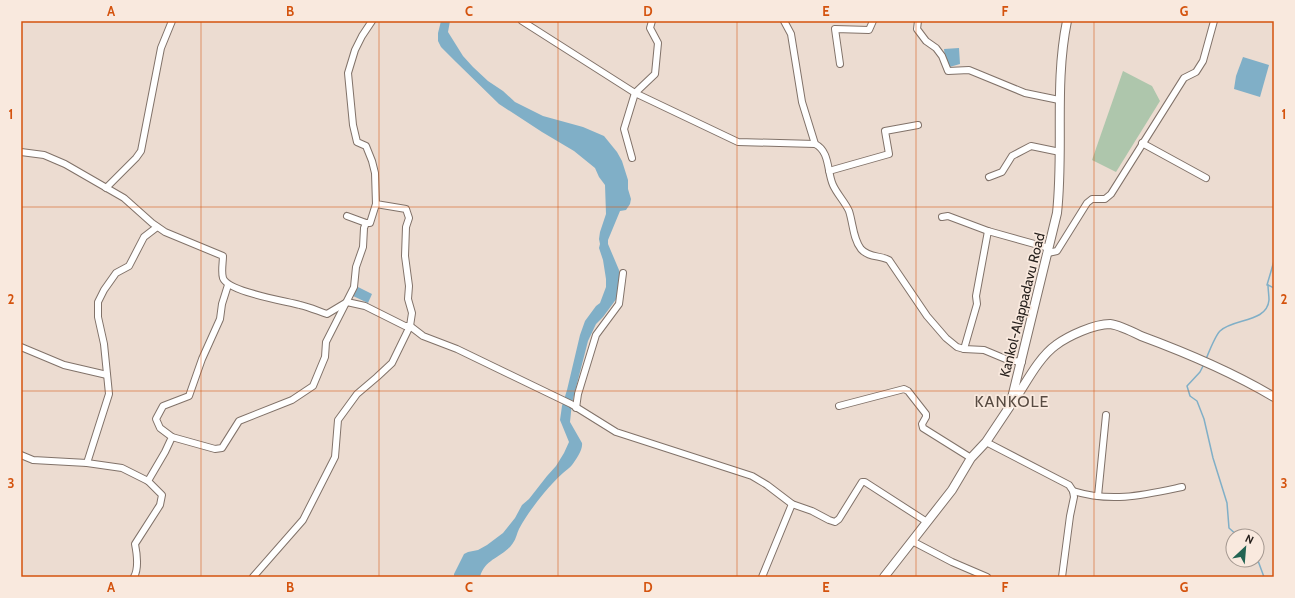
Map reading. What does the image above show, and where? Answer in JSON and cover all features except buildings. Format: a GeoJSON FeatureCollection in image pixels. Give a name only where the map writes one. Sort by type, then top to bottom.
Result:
{"type":"FeatureCollection","features":[{"type":"Feature","properties":{"kind":"main road","name":"Kankol-Alappadavu Road"},"geometry":{"type":"LineString","coordinates":[[884,577],[952,490],[971,458],[986,442],[1010,406],[1022,362],[1057,213],[1060,185],[1059,100],[1063,41],[1067,21]]}},
{"type":"Feature","properties":{"kind":"main road"},"geometry":{"type":"LineString","coordinates":[[1010,406],[1039,363],[1055,345],[1097,326],[1111,324],[1190,354],[1274,397]]}},
{"type":"Feature","properties":{"kind":"street"},"geometry":{"type":"LineString","coordinates":[[106,188],[141,151],[161,48],[172,21]]}},
{"type":"Feature","properties":{"kind":"street"},"geometry":{"type":"LineString","coordinates":[[228,285],[222,304],[220,319],[202,359],[189,396],[163,406],[156,419],[160,428],[172,437],[215,449],[222,448],[239,421],[292,400],[313,386],[325,357],[326,342],[354,287],[356,267],[363,247],[364,228],[366,223],[370,222],[371,220],[376,204],[375,173],[372,161],[366,146],[357,142],[353,125],[348,73],[355,50],[372,21]]}},
{"type":"Feature","properties":{"kind":"street"},"geometry":{"type":"LineString","coordinates":[[522,21],[635,93],[738,142],[815,144],[819,146],[826,156],[833,184],[849,212],[858,244],[862,250],[867,254],[884,257],[889,260],[927,316],[946,338],[957,347],[964,349],[984,350],[1008,360],[1022,362]]}},
{"type":"Feature","properties":{"kind":"street"},"geometry":{"type":"LineString","coordinates":[[632,158],[624,129],[635,93],[655,74],[658,43],[650,28],[652,21]]}},
{"type":"Feature","properties":{"kind":"street"},"geometry":{"type":"LineString","coordinates":[[784,21],[792,34],[802,102],[815,144]]}},
{"type":"Feature","properties":{"kind":"street"},"geometry":{"type":"LineString","coordinates":[[840,64],[835,29],[869,30],[873,21]]}},
{"type":"Feature","properties":{"kind":"street"},"geometry":{"type":"LineString","coordinates":[[918,21],[917,29],[926,42],[936,48],[942,56],[948,71],[969,70],[1025,93],[1059,100]]}},
{"type":"Feature","properties":{"kind":"street"},"geometry":{"type":"LineString","coordinates":[[942,217],[948,216],[1048,251],[1057,250],[1086,203],[1092,199],[1105,199],[1111,194],[1184,78],[1196,72],[1204,55],[1214,21]]}},
{"type":"Feature","properties":{"kind":"street"},"geometry":{"type":"LineString","coordinates":[[829,171],[889,154],[885,131],[918,125]]}},
{"type":"Feature","properties":{"kind":"street"},"geometry":{"type":"LineString","coordinates":[[1142,144],[1206,178]]}},
{"type":"Feature","properties":{"kind":"street"},"geometry":{"type":"LineString","coordinates":[[988,177],[1002,172],[1012,156],[1031,146],[1060,152]]}},
{"type":"Feature","properties":{"kind":"street"},"geometry":{"type":"LineString","coordinates":[[21,152],[44,154],[124,198],[157,227],[165,232],[223,256],[222,278],[228,285],[274,300],[300,305],[327,314],[347,302],[365,306],[405,326],[410,326],[423,336],[456,349],[568,403],[616,432],[752,476],[767,485],[792,504],[812,511],[829,520],[835,522],[839,519],[862,482],[865,482],[927,522]]}},
{"type":"Feature","properties":{"kind":"street"},"geometry":{"type":"LineString","coordinates":[[253,577],[303,520],[335,457],[338,420],[357,394],[392,363],[410,326],[412,313],[408,299],[409,286],[405,256],[406,227],[410,218],[406,209],[376,204]]}},
{"type":"Feature","properties":{"kind":"street"},"geometry":{"type":"LineString","coordinates":[[347,216],[366,223]]}},
{"type":"Feature","properties":{"kind":"street"},"geometry":{"type":"LineString","coordinates":[[87,463],[109,394],[104,344],[98,317],[98,302],[104,290],[116,273],[129,266],[144,238],[157,227]]}},
{"type":"Feature","properties":{"kind":"street"},"geometry":{"type":"LineString","coordinates":[[964,349],[977,304],[976,296],[988,231]]}},
{"type":"Feature","properties":{"kind":"street"},"geometry":{"type":"LineString","coordinates":[[576,408],[578,394],[596,335],[619,304],[623,272]]}},
{"type":"Feature","properties":{"kind":"street"},"geometry":{"type":"LineString","coordinates":[[21,347],[64,365],[107,375]]}},
{"type":"Feature","properties":{"kind":"street"},"geometry":{"type":"LineString","coordinates":[[839,406],[901,389],[906,390],[926,414],[922,424],[923,428],[971,458]]}},
{"type":"Feature","properties":{"kind":"street"},"geometry":{"type":"LineString","coordinates":[[1098,496],[1106,415]]}},
{"type":"Feature","properties":{"kind":"street"},"geometry":{"type":"LineString","coordinates":[[148,481],[172,437]]}},
{"type":"Feature","properties":{"kind":"street"},"geometry":{"type":"LineString","coordinates":[[986,442],[1069,485],[1073,491],[1074,497],[1069,522],[1062,577]]}},
{"type":"Feature","properties":{"kind":"street"},"geometry":{"type":"LineString","coordinates":[[21,455],[33,460],[87,463],[122,468],[148,481],[162,495],[160,505],[135,544],[138,557],[134,577]]}},
{"type":"Feature","properties":{"kind":"street"},"geometry":{"type":"LineString","coordinates":[[1073,491],[1086,495],[1117,498],[1140,496],[1182,487]]}},
{"type":"Feature","properties":{"kind":"street"},"geometry":{"type":"LineString","coordinates":[[762,577],[792,504]]}},
{"type":"Feature","properties":{"kind":"street"},"geometry":{"type":"LineString","coordinates":[[912,541],[952,562],[987,577]]}},
{"type":"Feature","properties":{"kind":"green space"},"geometry":{"type":"Polygon","coordinates":[[[1123,71],[1152,86],[1160,101],[1116,172],[1092,160],[1123,71]]]}},
{"type":"Feature","properties":{"kind":"water"},"geometry":{"type":"Polygon","coordinates":[[[441,21],[450,21],[448,32],[463,56],[473,67],[515,102],[543,116],[583,127],[604,136],[617,152],[622,161],[628,180],[628,189],[631,199],[626,210],[620,211],[608,240],[608,244],[619,270],[617,298],[596,324],[588,341],[572,403],[570,422],[582,443],[582,446],[571,466],[560,475],[534,506],[519,529],[513,543],[509,548],[486,566],[480,577],[454,577],[454,574],[464,554],[478,550],[503,533],[515,518],[522,505],[529,499],[556,466],[569,442],[560,420],[562,406],[585,321],[600,303],[606,287],[603,260],[599,248],[600,232],[606,214],[605,185],[595,168],[574,151],[499,104],[441,47],[438,41],[438,33],[441,21]]]}},
{"type":"Feature","properties":{"kind":"water"},"geometry":{"type":"Polygon","coordinates":[[[959,48],[960,64],[946,68],[944,49],[959,48]]]}},
{"type":"Feature","properties":{"kind":"water"},"geometry":{"type":"Polygon","coordinates":[[[1243,57],[1269,65],[1260,97],[1234,89],[1236,76],[1243,57]]]}},
{"type":"Feature","properties":{"kind":"water"},"geometry":{"type":"Polygon","coordinates":[[[358,287],[372,294],[368,303],[353,296],[358,287]]]}},
{"type":"Feature","properties":{"kind":"waterway"},"geometry":{"type":"LineString","coordinates":[[1267,285],[1274,261]]}},
{"type":"Feature","properties":{"kind":"waterway"},"geometry":{"type":"LineString","coordinates":[[1268,285],[1274,288]]}},
{"type":"Feature","properties":{"kind":"waterway"},"geometry":{"type":"LineString","coordinates":[[1206,359],[1214,340],[1220,331],[1226,327],[1262,313],[1267,307],[1269,300],[1268,285]]}},
{"type":"Feature","properties":{"kind":"waterway"},"geometry":{"type":"LineString","coordinates":[[1204,364],[1200,372],[1187,386],[1190,396],[1197,401],[1204,419],[1213,458],[1227,503],[1229,528]]}},
{"type":"Feature","properties":{"kind":"waterway"},"geometry":{"type":"LineString","coordinates":[[1261,568],[1264,577]]}},
{"type":"Feature","properties":{"kind":"district","name":"KANKOLE"},"geometry":{"type":"Point","coordinates":[1012,401]}}]}
